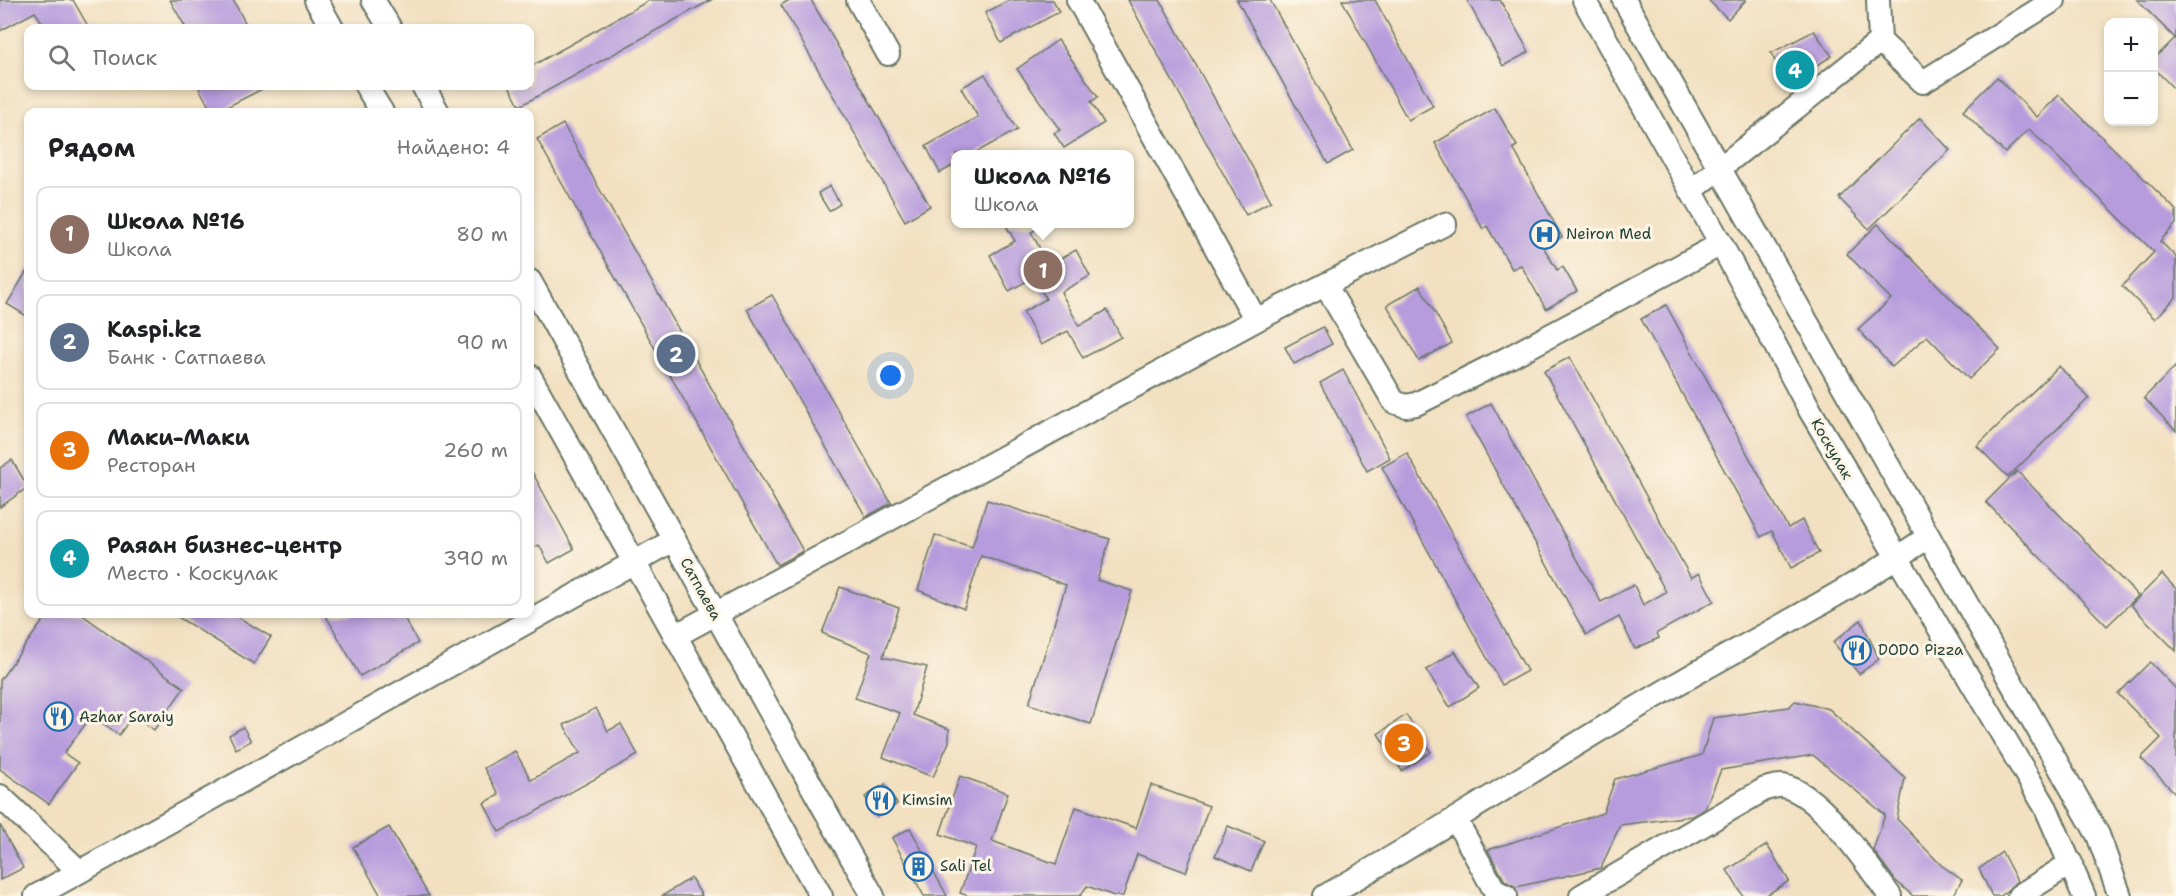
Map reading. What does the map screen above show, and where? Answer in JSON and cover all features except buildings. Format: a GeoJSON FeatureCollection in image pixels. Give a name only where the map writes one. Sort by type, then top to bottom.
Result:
{"type":"FeatureCollection","features":[{"type":"Feature","properties":{"kind":"street"},"geometry":{"type":"LineString","coordinates":[[316,0],[330,24]]}},
{"type":"Feature","properties":{"kind":"street"},"geometry":{"type":"LineString","coordinates":[[374,0],[388,24]]}},
{"type":"Feature","properties":{"kind":"street"},"geometry":{"type":"LineString","coordinates":[[858,0],[888,54]]}},
{"type":"Feature","properties":{"kind":"street"},"geometry":{"type":"LineString","coordinates":[[1078,0],[1256,320]]}},
{"type":"Feature","properties":{"kind":"street","name":"Коскулак"},"geometry":{"type":"LineString","coordinates":[[1584,0],[1721,244],[1811,412],[2046,808],[2084,896]]}},
{"type":"Feature","properties":{"kind":"street"},"geometry":{"type":"LineString","coordinates":[[1624,0],[2098,835],[2120,896]]}},
{"type":"Feature","properties":{"kind":"street"},"geometry":{"type":"LineString","coordinates":[[1878,0],[1880,41],[1923,82],[2054,0]]}},
{"type":"Feature","properties":{"kind":"street"},"geometry":{"type":"LineString","coordinates":[[1691,191],[1880,41]]}},
{"type":"Feature","properties":{"kind":"street"},"geometry":{"type":"LineString","coordinates":[[368,90],[380,108]]}},
{"type":"Feature","properties":{"kind":"street"},"geometry":{"type":"LineString","coordinates":[[425,90],[436,108]]}},
{"type":"Feature","properties":{"kind":"street"},"geometry":{"type":"LineString","coordinates":[[675,636],[1256,320],[1445,224]]}},
{"type":"Feature","properties":{"kind":"street"},"geometry":{"type":"LineString","coordinates":[[1326,286],[1394,402],[1406,406],[1416,404],[1508,358],[1721,244]]}},
{"type":"Feature","properties":{"kind":"street","name":"Сатпаева"},"geometry":{"type":"LineString","coordinates":[[534,288],[873,896]]}},
{"type":"Feature","properties":{"kind":"street"},"geometry":{"type":"LineString","coordinates":[[534,383],[821,896]]}},
{"type":"Feature","properties":{"kind":"street"},"geometry":{"type":"LineString","coordinates":[[1325,896],[1456,820],[1683,680],[1791,622],[1928,537]]}},
{"type":"Feature","properties":{"kind":"street"},"geometry":{"type":"LineString","coordinates":[[534,618],[674,540]]}},
{"type":"Feature","properties":{"kind":"street"},"geometry":{"type":"LineString","coordinates":[[36,896],[533,618]]}},
{"type":"Feature","properties":{"kind":"street"},"geometry":{"type":"LineString","coordinates":[[1581,896],[1764,789],[1782,786],[1799,792],[1826,815],[1852,842],[1890,896]]}},
{"type":"Feature","properties":{"kind":"street"},"geometry":{"type":"LineString","coordinates":[[0,796],[79,871]]}},
{"type":"Feature","properties":{"kind":"street"},"geometry":{"type":"LineString","coordinates":[[1456,820],[1495,891],[1506,896]]}},
{"type":"Feature","properties":{"kind":"street"},"geometry":{"type":"LineString","coordinates":[[2019,896],[2071,862]]}},
{"type":"Feature","properties":{"kind":"place","name":"Раяан бизнес-центр"},"geometry":{"type":"Point","coordinates":[1795,70]}},
{"type":"Feature","properties":{"kind":"place","name":"Neiron Med"},"geometry":{"type":"Point","coordinates":[1545,234]}},
{"type":"Feature","properties":{"kind":"place","name":"Школа №16"},"geometry":{"type":"Point","coordinates":[1043,270]}},
{"type":"Feature","properties":{"kind":"place","name":"Kaspi.kz"},"geometry":{"type":"Point","coordinates":[676,354]}},
{"type":"Feature","properties":{"kind":"place","name":"DODO Pizza"},"geometry":{"type":"Point","coordinates":[1857,650]}},
{"type":"Feature","properties":{"kind":"place","name":"Azhar Saraiy"},"geometry":{"type":"Point","coordinates":[58,717]}},
{"type":"Feature","properties":{"kind":"place","name":"Маки-Маки"},"geometry":{"type":"Point","coordinates":[1404,743]}},
{"type":"Feature","properties":{"kind":"place","name":"Kimsim"},"geometry":{"type":"Point","coordinates":[881,800]}},
{"type":"Feature","properties":{"kind":"place","name":"Sali Tel"},"geometry":{"type":"Point","coordinates":[919,866]}}]}
